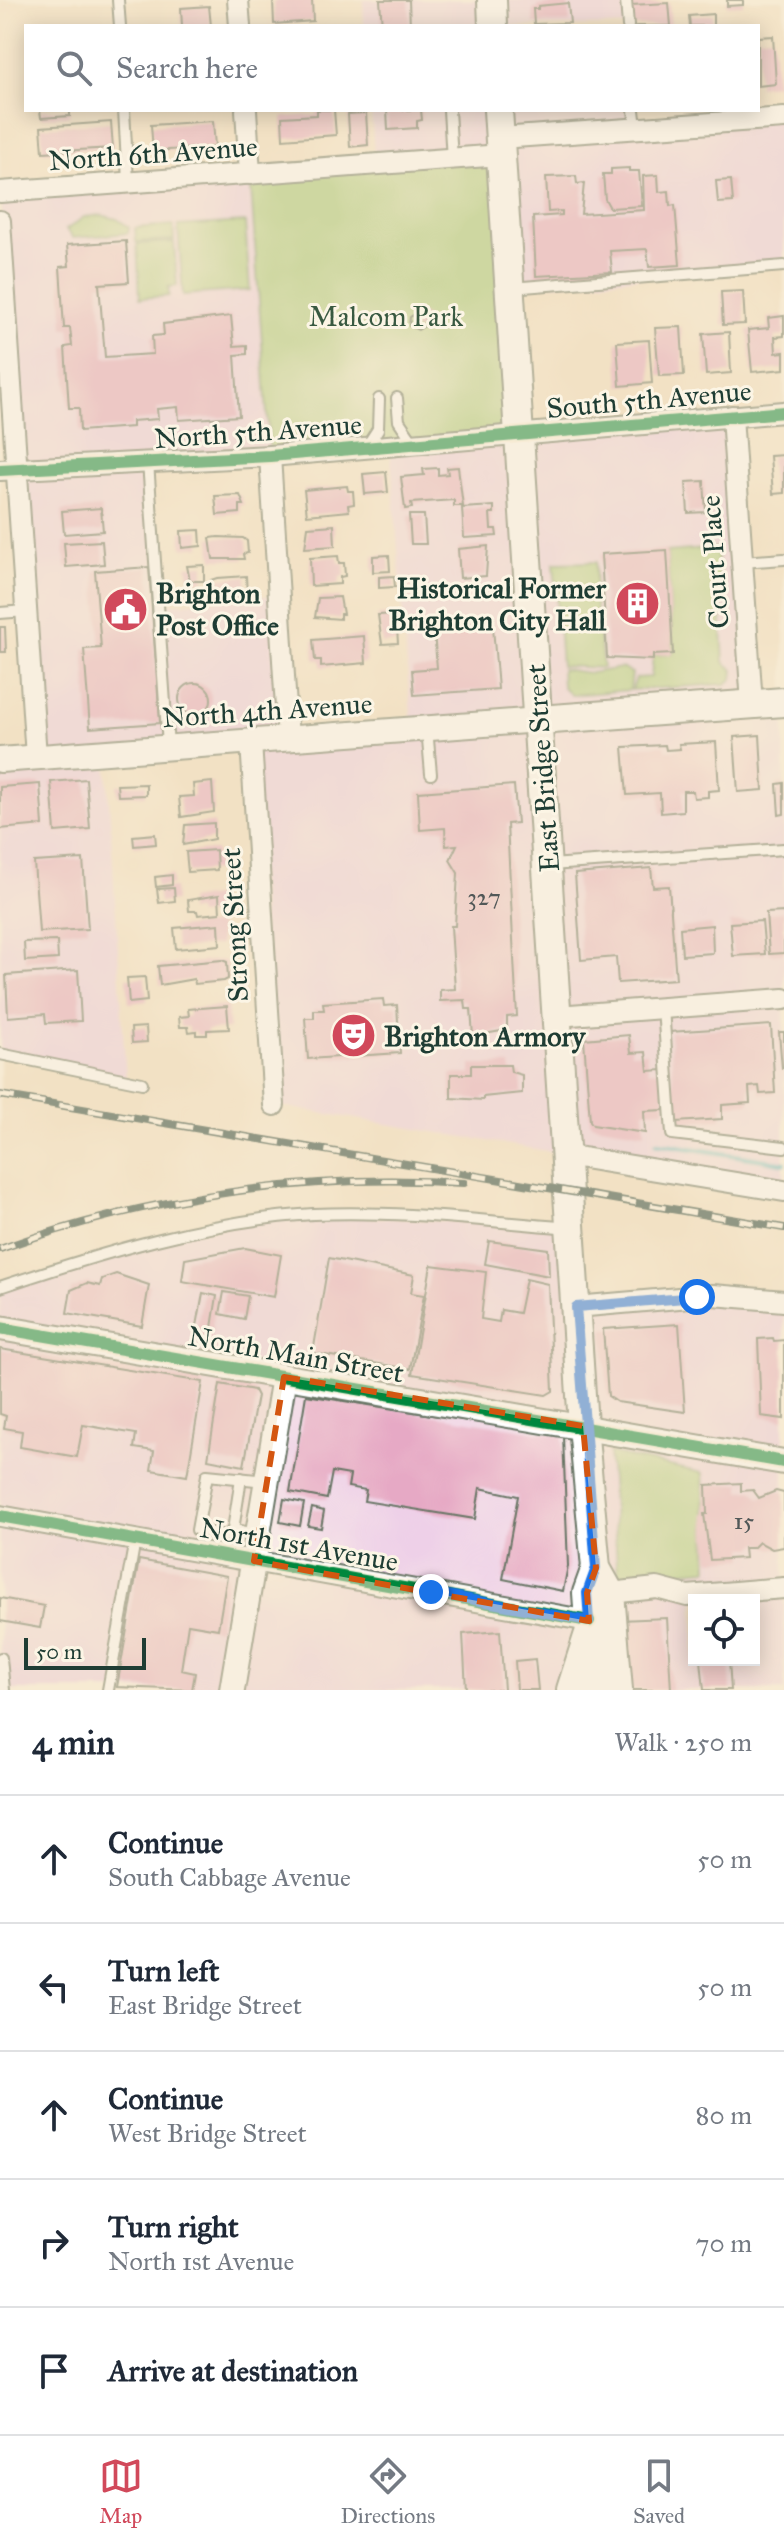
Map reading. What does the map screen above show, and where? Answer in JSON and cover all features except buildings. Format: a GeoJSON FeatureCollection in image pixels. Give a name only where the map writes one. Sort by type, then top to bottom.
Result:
{"type":"FeatureCollection","features":[{"type":"Feature","properties":{"kind":"highway"},"geometry":{"type":"LineString","coordinates":[[573,1690],[589,1629]]}},
{"type":"Feature","properties":{"kind":"main road"},"geometry":{"type":"LineString","coordinates":[[492,0],[493,24]]}},
{"type":"Feature","properties":{"kind":"main road","name":"East Bridge Street"},"geometry":{"type":"LineString","coordinates":[[500,134],[583,1426],[596,1568]]}},
{"type":"Feature","properties":{"kind":"main road"},"geometry":{"type":"LineString","coordinates":[[539,720],[784,702]]}},
{"type":"Feature","properties":{"kind":"main road"},"geometry":{"type":"LineString","coordinates":[[596,1568],[610,1593],[618,1690]]}},
{"type":"Feature","properties":{"kind":"main road"},"geometry":{"type":"LineString","coordinates":[[594,1690],[587,1593],[596,1568]]}},
{"type":"Feature","properties":{"kind":"street"},"geometry":{"type":"LineString","coordinates":[[238,0],[240,24]]}},
{"type":"Feature","properties":{"kind":"street"},"geometry":{"type":"LineString","coordinates":[[246,112],[250,174]]}},
{"type":"Feature","properties":{"kind":"street","name":"North 6th Avenue"},"geometry":{"type":"LineString","coordinates":[[0,192],[452,160],[500,134],[635,119],[784,118]]}},
{"type":"Feature","properties":{"kind":"street"},"geometry":{"type":"LineString","coordinates":[[0,221],[8,469],[26,611],[36,757]]}},
{"type":"Feature","properties":{"kind":"street","name":"South 5th Avenue"},"geometry":{"type":"LineString","coordinates":[[518,435],[784,412]]}},
{"type":"Feature","properties":{"kind":"street","name":"Court Place"},"geometry":{"type":"LineString","coordinates":[[732,416],[752,704]]}},
{"type":"Feature","properties":{"kind":"street","name":"North 5th Avenue"},"geometry":{"type":"LineString","coordinates":[[8,469],[270,456],[518,435]]}},
{"type":"Feature","properties":{"kind":"street"},"geometry":{"type":"LineString","coordinates":[[270,456],[288,739]]}},
{"type":"Feature","properties":{"kind":"street","name":"North 4th Avenue"},"geometry":{"type":"LineString","coordinates":[[0,760],[539,720]]}},
{"type":"Feature","properties":{"kind":"street","name":"Strong Street"},"geometry":{"type":"LineString","coordinates":[[251,742],[274,1105]]}},
{"type":"Feature","properties":{"kind":"street"},"geometry":{"type":"LineString","coordinates":[[557,1016],[784,999]]}},
{"type":"Feature","properties":{"kind":"street"},"geometry":{"type":"LineString","coordinates":[[565,1155],[784,1191]]}},
{"type":"Feature","properties":{"kind":"street"},"geometry":{"type":"LineString","coordinates":[[576,1307],[713,1295],[784,1301]]}},
{"type":"Feature","properties":{"kind":"street","name":"North Main Street"},"geometry":{"type":"LineString","coordinates":[[0,1328],[784,1462]]}},
{"type":"Feature","properties":{"kind":"street"},"geometry":{"type":"LineString","coordinates":[[232,1690],[284,1377]]}},
{"type":"Feature","properties":{"kind":"street","name":"North 1st Avenue"},"geometry":{"type":"LineString","coordinates":[[0,1516],[254,1561],[589,1629]]}},
{"type":"Feature","properties":{"kind":"street"},"geometry":{"type":"LineString","coordinates":[[610,1593],[657,1588],[687,1596],[784,1588]]}},
{"type":"Feature","properties":{"kind":"lane"},"geometry":{"type":"LineString","coordinates":[[118,0],[120,24]]}},
{"type":"Feature","properties":{"kind":"lane"},"geometry":{"type":"LineString","coordinates":[[626,0],[628,24]]}},
{"type":"Feature","properties":{"kind":"lane"},"geometry":{"type":"LineString","coordinates":[[124,112],[128,181]]}},
{"type":"Feature","properties":{"kind":"lane"},"geometry":{"type":"LineString","coordinates":[[449,112],[452,160]]}},
{"type":"Feature","properties":{"kind":"lane"},"geometry":{"type":"LineString","coordinates":[[509,288],[784,266]]}},
{"type":"Feature","properties":{"kind":"lane"},"geometry":{"type":"LineString","coordinates":[[397,398],[399,421],[416,444]]}},
{"type":"Feature","properties":{"kind":"lane"},"geometry":{"type":"LineString","coordinates":[[365,448],[378,429],[379,399]]}},
{"type":"Feature","properties":{"kind":"lane"},"geometry":{"type":"LineString","coordinates":[[148,462],[168,748]]}},
{"type":"Feature","properties":{"kind":"lane"},"geometry":{"type":"LineString","coordinates":[[742,562],[784,559]]}},
{"type":"Feature","properties":{"kind":"lane"},"geometry":{"type":"LineString","coordinates":[[0,613],[26,611]]}},
{"type":"Feature","properties":{"kind":"lane"},"geometry":{"type":"LineString","coordinates":[[427,728],[431,774]]}},
{"type":"Feature","properties":{"kind":"lane"},"geometry":{"type":"LineString","coordinates":[[548,865],[784,849]]}},
{"type":"Feature","properties":{"kind":"lane"},"geometry":{"type":"LineString","coordinates":[[663,1008],[672,1134],[784,1147]]}},
{"type":"Feature","properties":{"kind":"lane"},"geometry":{"type":"LineString","coordinates":[[0,1054],[142,1083]]}},
{"type":"Feature","properties":{"kind":"lane"},"geometry":{"type":"LineString","coordinates":[[0,1287],[89,1257],[190,1233],[312,1214],[400,1215],[571,1228]]}},
{"type":"Feature","properties":{"kind":"lane"},"geometry":{"type":"LineString","coordinates":[[241,1478],[233,1530],[227,1536],[197,1530],[207,1475],[241,1478],[268,1481]]}},
{"type":"Feature","properties":{"kind":"lane"},"geometry":{"type":"LineString","coordinates":[[233,1530],[258,1535]]}},
{"type":"Feature","properties":{"kind":"lane"},"geometry":{"type":"LineString","coordinates":[[108,1690],[135,1540]]}},
{"type":"Feature","properties":{"kind":"lane"},"geometry":{"type":"LineString","coordinates":[[1,1658],[4,1690]]}},
{"type":"Feature","properties":{"kind":"highlighted area"},"geometry":{"type":"Polygon","coordinates":[[[284,1377],[583,1426],[596,1568],[587,1593],[589,1621],[254,1561],[284,1377]]]}},
{"type":"Feature","properties":{"kind":"shaded area"},"geometry":{"type":"Polygon","coordinates":[[[363,0],[626,0],[628,24],[364,24],[363,0]]]}},
{"type":"Feature","properties":{"kind":"shaded area"},"geometry":{"type":"Polygon","coordinates":[[[371,112],[634,112],[636,128],[784,118],[784,266],[509,288],[375,166],[371,112]]]}},
{"type":"Feature","properties":{"kind":"shaded area"},"geometry":{"type":"Polygon","coordinates":[[[250,174],[270,456],[148,462],[158,605],[279,595],[289,739],[412,729],[390,446],[732,416],[752,704],[784,702],[784,1191],[274,1105],[251,743],[106,753],[126,1080],[0,1054],[0,760],[35,757],[0,192],[250,174]]]}},
{"type":"Feature","properties":{"kind":"shaded area"},"geometry":{"type":"Polygon","coordinates":[[[312,1214],[571,1228],[576,1307],[784,1301],[784,1690],[0,1690],[0,1287],[190,1233],[312,1214]]]}},
{"type":"Feature","properties":{"kind":"green space","name":"Malcom Park"},"geometry":{"type":"Polygon","coordinates":[[[501,155],[518,435],[270,456],[250,174],[501,155]]]}},
{"type":"Feature","properties":{"kind":"green space"},"geometry":{"type":"Polygon","coordinates":[[[101,215],[117,219],[129,227],[128,233],[73,238],[66,230],[84,217],[101,215]]]}},
{"type":"Feature","properties":{"kind":"green space"},"geometry":{"type":"Polygon","coordinates":[[[245,222],[250,290],[183,295],[178,226],[245,222]]]}},
{"type":"Feature","properties":{"kind":"green space"},"geometry":{"type":"Polygon","coordinates":[[[173,225],[174,240],[136,242],[135,228],[173,225]]]}},
{"type":"Feature","properties":{"kind":"green space"},"geometry":{"type":"Polygon","coordinates":[[[174,242],[177,286],[168,287],[169,296],[140,298],[137,244],[174,242]]]}},
{"type":"Feature","properties":{"kind":"green space"},"geometry":{"type":"Polygon","coordinates":[[[717,548],[724,662],[734,670],[733,679],[726,684],[632,690],[636,678],[651,677],[653,655],[673,654],[667,552],[717,548]]]}},
{"type":"Feature","properties":{"kind":"green space"},"geometry":{"type":"Polygon","coordinates":[[[596,562],[595,599],[603,668],[561,666],[554,563],[596,562]]]}},
{"type":"Feature","properties":{"kind":"green space"},"geometry":{"type":"Polygon","coordinates":[[[621,668],[632,673],[630,690],[571,695],[562,686],[561,669],[590,673],[621,668]]]}},
{"type":"Feature","properties":{"kind":"green space"},"geometry":{"type":"Polygon","coordinates":[[[609,1453],[703,1473],[708,1569],[618,1577],[609,1453]]]}},
{"type":"Feature","properties":{"kind":"waterway"},"geometry":{"type":"LineString","coordinates":[[657,1143],[784,1163]]}},
{"type":"Feature","properties":{"kind":"railway"},"geometry":{"type":"LineString","coordinates":[[0,1095],[784,1228]]}},
{"type":"Feature","properties":{"kind":"railway"},"geometry":{"type":"LineString","coordinates":[[0,1249],[112,1215],[229,1192],[347,1181],[464,1183]]}},
{"type":"Feature","properties":{"kind":"cycle path"},"geometry":{"type":"LineString","coordinates":[[0,470],[270,456],[784,412]]}},
{"type":"Feature","properties":{"kind":"cycle path"},"geometry":{"type":"LineString","coordinates":[[0,1328],[784,1462]]}},
{"type":"Feature","properties":{"kind":"cycle path"},"geometry":{"type":"LineString","coordinates":[[0,1516],[589,1621]]}},
{"type":"Feature","properties":{"kind":"place","name":"Historical Former Brighton City Hall"},"geometry":{"type":"Point","coordinates":[637,604]}},
{"type":"Feature","properties":{"kind":"place","name":"Brighton Post Office"},"geometry":{"type":"Point","coordinates":[125,609]}},
{"type":"Feature","properties":{"kind":"place","name":"Brighton Armory"},"geometry":{"type":"Point","coordinates":[353,1036]}},
{"type":"Feature","properties":{"kind":"route"},"geometry":{"type":"LineString","coordinates":[[431,1592],[589,1621],[587,1593],[596,1568],[576,1307],[697,1297]]}}]}
